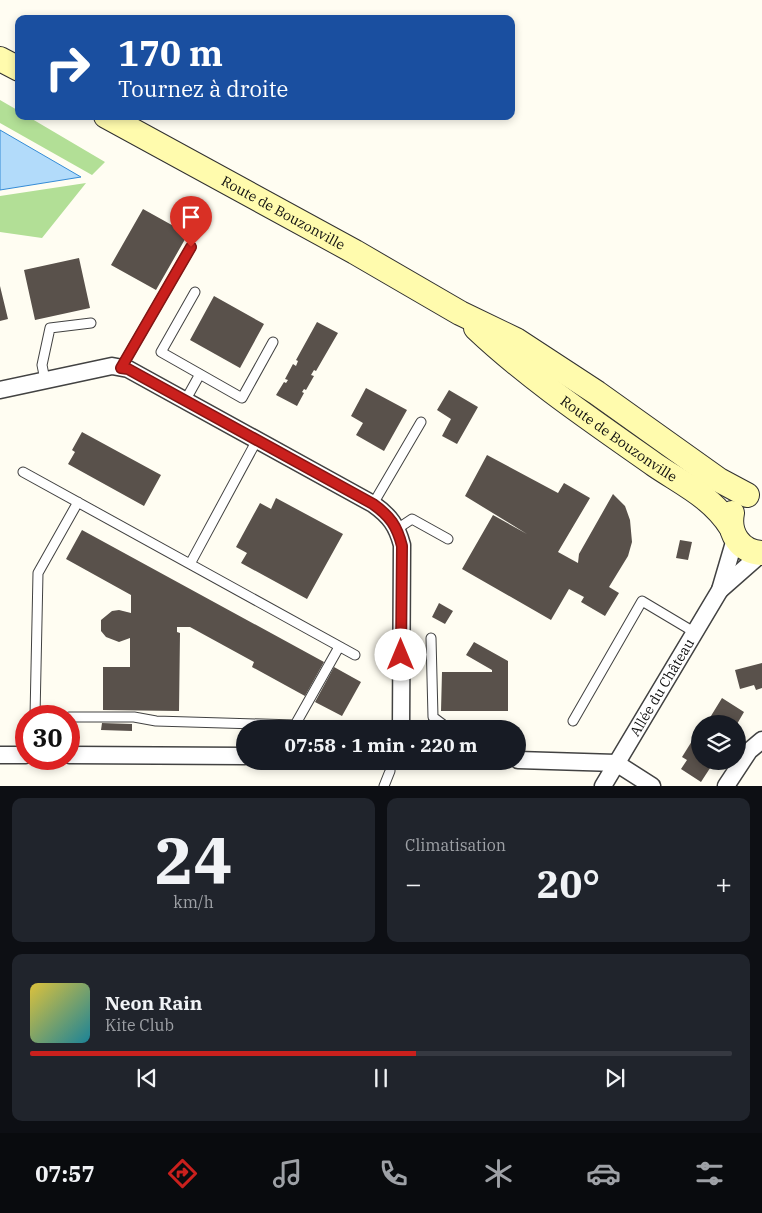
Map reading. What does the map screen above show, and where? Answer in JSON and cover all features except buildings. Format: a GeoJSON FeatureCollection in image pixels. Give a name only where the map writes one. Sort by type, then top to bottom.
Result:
{"type":"FeatureCollection","features":[{"type":"Feature","properties":{"kind":"main road"},"geometry":{"type":"LineString","coordinates":[[0,59],[15,67]]}},
{"type":"Feature","properties":{"kind":"main road","name":"Route de Bouzonville"},"geometry":{"type":"LineString","coordinates":[[113,120],[356,252],[460,314],[516,340],[597,393],[719,480],[758,492]]}},
{"type":"Feature","properties":{"kind":"main road","name":"Route de Bouzonville"},"geometry":{"type":"LineString","coordinates":[[460,314],[506,357],[656,465],[706,498],[721,511],[744,548],[755,553],[762,553]]}},
{"type":"Feature","properties":{"kind":"main road"},"geometry":{"type":"LineString","coordinates":[[733,533],[731,514],[736,504],[758,492]]}},
{"type":"Feature","properties":{"kind":"street"},"geometry":{"type":"LineString","coordinates":[[0,390],[112,366],[128,369],[388,514],[397,529],[402,546],[401,720]]}},
{"type":"Feature","properties":{"kind":"street","name":"Allée du Château"},"geometry":{"type":"LineString","coordinates":[[720,590],[733,533]]}},
{"type":"Feature","properties":{"kind":"street","name":"Allée du Château"},"geometry":{"type":"LineString","coordinates":[[603,786],[720,590],[762,553]]}},
{"type":"Feature","properties":{"kind":"street"},"geometry":{"type":"LineString","coordinates":[[726,786],[749,751],[762,740]]}},
{"type":"Feature","properties":{"kind":"street"},"geometry":{"type":"LineString","coordinates":[[0,755],[15,755]]}},
{"type":"Feature","properties":{"kind":"street"},"geometry":{"type":"LineString","coordinates":[[80,755],[236,756]]}},
{"type":"Feature","properties":{"kind":"street"},"geometry":{"type":"LineString","coordinates":[[526,760],[616,763],[652,786]]}},
{"type":"Feature","properties":{"kind":"lane"},"geometry":{"type":"LineString","coordinates":[[121,368],[191,247]]}},
{"type":"Feature","properties":{"kind":"lane"},"geometry":{"type":"LineString","coordinates":[[195,292],[161,352],[242,398],[273,342]]}},
{"type":"Feature","properties":{"kind":"lane"},"geometry":{"type":"LineString","coordinates":[[45,380],[42,364],[50,328],[91,323]]}},
{"type":"Feature","properties":{"kind":"lane"},"geometry":{"type":"LineString","coordinates":[[185,400],[200,374]]}},
{"type":"Feature","properties":{"kind":"lane"},"geometry":{"type":"LineString","coordinates":[[373,504],[421,422]]}},
{"type":"Feature","properties":{"kind":"lane"},"geometry":{"type":"LineString","coordinates":[[190,564],[257,440]]}},
{"type":"Feature","properties":{"kind":"lane"},"geometry":{"type":"LineString","coordinates":[[23,472],[355,655]]}},
{"type":"Feature","properties":{"kind":"lane"},"geometry":{"type":"LineString","coordinates":[[35,705],[38,573],[78,502]]}},
{"type":"Feature","properties":{"kind":"lane"},"geometry":{"type":"LineString","coordinates":[[397,529],[412,519],[448,539]]}},
{"type":"Feature","properties":{"kind":"lane"},"geometry":{"type":"LineString","coordinates":[[573,721],[642,601],[694,632]]}},
{"type":"Feature","properties":{"kind":"lane"},"geometry":{"type":"LineString","coordinates":[[431,638],[433,717],[437,720]]}},
{"type":"Feature","properties":{"kind":"lane"},"geometry":{"type":"LineString","coordinates":[[80,717],[134,717],[156,721],[295,725],[339,647]]}},
{"type":"Feature","properties":{"kind":"lane"},"geometry":{"type":"LineString","coordinates":[[384,786],[390,770]]}},
{"type":"Feature","properties":{"kind":"green space"},"geometry":{"type":"Polygon","coordinates":[[[0,100],[15,109],[15,120],[34,120],[105,162],[92,175],[0,123],[0,100]]]}},
{"type":"Feature","properties":{"kind":"green space"},"geometry":{"type":"Polygon","coordinates":[[[86,183],[42,238],[0,232],[0,196],[86,183]]]}},
{"type":"Feature","properties":{"kind":"water"},"geometry":{"type":"Polygon","coordinates":[[[0,130],[81,177],[0,190],[0,130]]]}},
{"type":"Feature","properties":{"kind":"route"},"geometry":{"type":"LineString","coordinates":[[191,247],[121,368],[128,369],[388,514],[397,529],[402,546],[401,655]]}}]}
